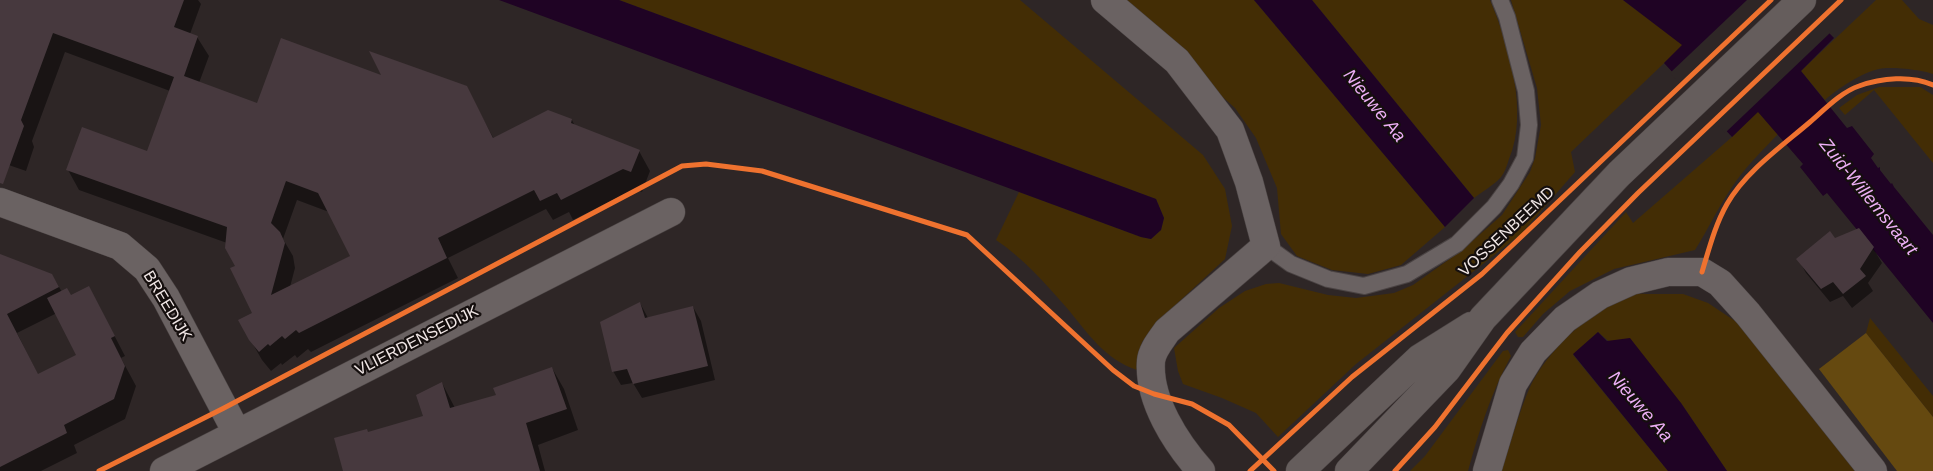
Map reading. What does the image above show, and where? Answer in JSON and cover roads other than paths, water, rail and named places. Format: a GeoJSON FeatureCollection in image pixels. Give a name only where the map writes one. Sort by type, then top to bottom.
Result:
{"type":"FeatureCollection","features":[{"type":"Feature","properties":{"kind":"main road"},"geometry":{"type":"LineString","coordinates":[[1349,471],[1446,369],[1483,318],[1619,174],[1802,0]]}},
{"type":"Feature","properties":{"kind":"main road"},"geometry":{"type":"LineString","coordinates":[[1300,471],[1420,358],[1483,318]]}},
{"type":"Feature","properties":{"kind":"street"},"geometry":{"type":"LineString","coordinates":[[1105,0],[1177,61],[1230,130],[1249,182],[1266,246],[1167,331],[1156,346],[1151,360],[1154,394],[1160,411],[1193,462],[1201,471]]}},
{"type":"Feature","properties":{"kind":"street","name":"BREEDIJK"},"geometry":{"type":"LineString","coordinates":[[0,202],[120,246],[147,269],[166,298],[237,433]]}},
{"type":"Feature","properties":{"kind":"street","name":"VLIERDENSEDIJK"},"geometry":{"type":"LineString","coordinates":[[164,471],[670,212]]}},
{"type":"Feature","properties":{"kind":"street"},"geometry":{"type":"LineString","coordinates":[[1487,471],[1513,384],[1533,352],[1565,319],[1600,295],[1631,282],[1668,272],[1702,272],[1720,283],[1748,314],[1874,471]]}},
{"type":"Feature","properties":{"kind":"lane"},"geometry":{"type":"LineString","coordinates":[[1266,246],[1291,264],[1328,280],[1364,286],[1407,274],[1456,244],[1494,207],[1511,184],[1525,158],[1529,125],[1526,91],[1500,0]]}},
{"type":"Feature","properties":{"kind":"water"},"geometry":{"type":"Polygon","coordinates":[[[499,0],[619,0],[1156,199],[1164,218],[1161,230],[1151,239],[1141,237],[499,0]]]}},
{"type":"Feature","properties":{"kind":"water","name":"Nieuwe Aa"},"geometry":{"type":"Polygon","coordinates":[[[1254,0],[1312,0],[1474,198],[1445,227],[1254,0]]]}},
{"type":"Feature","properties":{"kind":"water","name":"Zuid-Willemsvaart"},"geometry":{"type":"Polygon","coordinates":[[[1623,0],[1797,0],[1834,38],[1801,71],[1847,128],[1852,126],[1874,154],[1871,158],[1878,168],[1880,167],[1880,170],[1933,235],[1933,323],[1827,193],[1823,196],[1800,167],[1803,164],[1758,112],[1732,137],[1664,63],[1682,45],[1623,0]]]}},
{"type":"Feature","properties":{"kind":"water","name":"Nieuwe Aa"},"geometry":{"type":"Polygon","coordinates":[[[1598,332],[1607,341],[1630,338],[1681,403],[1727,471],[1668,471],[1573,354],[1598,332]]]}}]}
